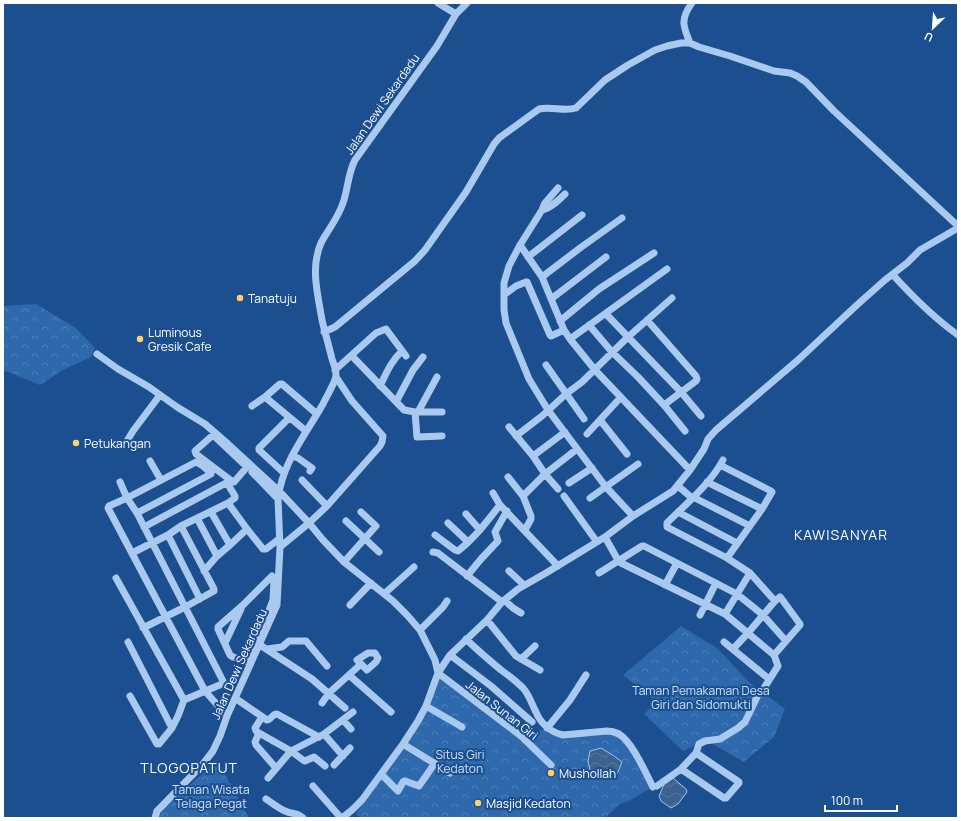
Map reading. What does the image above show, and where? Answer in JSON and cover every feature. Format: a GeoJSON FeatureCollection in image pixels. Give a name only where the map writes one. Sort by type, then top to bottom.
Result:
{"type":"FeatureCollection","features":[{"type":"Feature","properties":{"kind":"street"},"geometry":{"type":"LineString","coordinates":[[438,3],[456,14]]}},
{"type":"Feature","properties":{"kind":"street","name":"Jalan Dewi Sekardadu"},"geometry":{"type":"LineString","coordinates":[[155,818],[161,807],[203,764],[213,751],[248,662],[260,645],[277,605],[280,547],[278,495],[284,473],[292,456],[317,414],[336,374],[324,332],[316,280],[315,265],[317,254],[343,203],[355,160],[437,46],[456,14],[466,3]]}},
{"type":"Feature","properties":{"kind":"street"},"geometry":{"type":"LineString","coordinates":[[690,43],[686,33],[684,21],[686,11],[692,3]]}},
{"type":"Feature","properties":{"kind":"street"},"geometry":{"type":"LineString","coordinates":[[313,786],[341,818],[352,810],[362,800],[403,744],[426,706],[438,673],[450,655],[487,620],[503,601],[524,585],[605,537],[633,516],[673,491],[690,470],[704,449],[708,439],[716,430],[798,360],[885,280],[907,264],[920,250],[958,227],[880,155],[806,82],[797,76],[790,73],[774,71],[690,43],[681,43],[655,50],[628,65],[605,80],[576,108],[570,110],[550,108],[539,109],[500,138],[494,144],[466,192],[425,250],[415,261],[335,327],[324,332]]}},
{"type":"Feature","properties":{"kind":"street"},"geometry":{"type":"LineString","coordinates":[[558,188],[545,203],[520,245],[505,278],[504,310],[506,323],[529,379],[548,410],[606,487],[633,516]]}},
{"type":"Feature","properties":{"kind":"street"},"geometry":{"type":"LineString","coordinates":[[542,210],[546,210],[565,194]]}},
{"type":"Feature","properties":{"kind":"street"},"geometry":{"type":"LineString","coordinates":[[528,257],[582,215]]}},
{"type":"Feature","properties":{"kind":"street"},"geometry":{"type":"LineString","coordinates":[[542,277],[622,218]]}},
{"type":"Feature","properties":{"kind":"street"},"geometry":{"type":"LineString","coordinates":[[520,245],[542,277],[564,330],[570,339],[595,370],[690,470]]}},
{"type":"Feature","properties":{"kind":"street"},"geometry":{"type":"LineString","coordinates":[[560,321],[599,289],[654,253]]}},
{"type":"Feature","properties":{"kind":"street"},"geometry":{"type":"LineString","coordinates":[[551,299],[606,257]]}},
{"type":"Feature","properties":{"kind":"street"},"geometry":{"type":"LineString","coordinates":[[570,339],[667,269]]}},
{"type":"Feature","properties":{"kind":"street"},"geometry":{"type":"LineString","coordinates":[[893,275],[912,297],[926,310],[958,335]]}},
{"type":"Feature","properties":{"kind":"street"},"geometry":{"type":"LineString","coordinates":[[504,295],[516,286],[527,282],[550,335],[551,336],[564,330]]}},
{"type":"Feature","properties":{"kind":"street"},"geometry":{"type":"LineString","coordinates":[[516,436],[582,382],[628,337],[672,298]]}},
{"type":"Feature","properties":{"kind":"street"},"geometry":{"type":"LineString","coordinates":[[606,314],[681,392],[701,416]]}},
{"type":"Feature","properties":{"kind":"street"},"geometry":{"type":"LineString","coordinates":[[647,320],[697,377],[696,381],[664,405]]}},
{"type":"Feature","properties":{"kind":"street"},"geometry":{"type":"LineString","coordinates":[[589,325],[612,352],[664,405],[685,431]]}},
{"type":"Feature","properties":{"kind":"street"},"geometry":{"type":"LineString","coordinates":[[280,547],[327,506],[370,458],[382,442],[383,436],[352,401],[336,374],[352,356],[376,334],[386,329],[404,354],[395,357],[380,386]]}},
{"type":"Feature","properties":{"kind":"street"},"geometry":{"type":"LineString","coordinates":[[97,354],[211,428],[278,495]]}},
{"type":"Feature","properties":{"kind":"street"},"geometry":{"type":"LineString","coordinates":[[352,356],[404,410],[416,412],[442,412]]}},
{"type":"Feature","properties":{"kind":"street"},"geometry":{"type":"LineString","coordinates":[[396,402],[413,370],[423,357]]}},
{"type":"Feature","properties":{"kind":"street"},"geometry":{"type":"LineString","coordinates":[[546,365],[584,419]]}},
{"type":"Feature","properties":{"kind":"street"},"geometry":{"type":"LineString","coordinates":[[437,377],[416,412],[417,437],[442,436]]}},
{"type":"Feature","properties":{"kind":"street"},"geometry":{"type":"LineString","coordinates":[[252,406],[278,384],[282,384],[317,414]]}},
{"type":"Feature","properties":{"kind":"street"},"geometry":{"type":"LineString","coordinates":[[127,441],[160,395]]}},
{"type":"Feature","properties":{"kind":"street"},"geometry":{"type":"LineString","coordinates":[[264,397],[306,431]]}},
{"type":"Feature","properties":{"kind":"street"},"geometry":{"type":"LineString","coordinates":[[587,434],[621,397]]}},
{"type":"Feature","properties":{"kind":"street"},"geometry":{"type":"LineString","coordinates":[[284,473],[259,450],[259,448],[289,418]]}},
{"type":"Feature","properties":{"kind":"street"},"geometry":{"type":"LineString","coordinates":[[600,420],[627,454]]}},
{"type":"Feature","properties":{"kind":"street"},"geometry":{"type":"LineString","coordinates":[[510,427],[558,489]]}},
{"type":"Feature","properties":{"kind":"street"},"geometry":{"type":"LineString","coordinates":[[532,456],[565,432]]}},
{"type":"Feature","properties":{"kind":"street"},"geometry":{"type":"LineString","coordinates":[[247,467],[233,482],[195,452],[213,435],[309,523],[344,562],[384,594],[407,615],[420,630],[435,660],[438,673]]}},
{"type":"Feature","properties":{"kind":"street"},"geometry":{"type":"LineString","coordinates":[[523,496],[545,474],[577,449]]}},
{"type":"Feature","properties":{"kind":"street"},"geometry":{"type":"LineString","coordinates":[[292,456],[298,458],[312,468],[310,471]]}},
{"type":"Feature","properties":{"kind":"street"},"geometry":{"type":"LineString","coordinates":[[150,461],[161,480]]}},
{"type":"Feature","properties":{"kind":"street"},"geometry":{"type":"LineString","coordinates":[[137,513],[211,473],[196,462],[109,506],[108,508],[205,691],[227,716]]}},
{"type":"Feature","properties":{"kind":"street"},"geometry":{"type":"LineString","coordinates":[[726,558],[762,510],[772,491],[721,463],[707,482],[667,524],[668,528],[726,558],[750,573],[774,601]]}},
{"type":"Feature","properties":{"kind":"street"},"geometry":{"type":"LineString","coordinates":[[590,498],[638,464]]}},
{"type":"Feature","properties":{"kind":"street"},"geometry":{"type":"LineString","coordinates":[[569,483],[592,468]]}},
{"type":"Feature","properties":{"kind":"street"},"geometry":{"type":"LineString","coordinates":[[508,478],[523,496],[531,516],[525,530]]}},
{"type":"Feature","properties":{"kind":"street"},"geometry":{"type":"LineString","coordinates":[[302,480],[327,506]]}},
{"type":"Feature","properties":{"kind":"street"},"geometry":{"type":"LineString","coordinates":[[120,482],[223,681],[222,684],[184,700],[172,728],[159,744],[157,744],[130,696]]}},
{"type":"Feature","properties":{"kind":"street"},"geometry":{"type":"LineString","coordinates":[[707,482],[762,510]]}},
{"type":"Feature","properties":{"kind":"street"},"geometry":{"type":"LineString","coordinates":[[132,553],[181,526],[228,503],[236,497],[226,483],[144,527]]}},
{"type":"Feature","properties":{"kind":"street"},"geometry":{"type":"LineString","coordinates":[[678,486],[692,498],[750,526]]}},
{"type":"Feature","properties":{"kind":"street"},"geometry":{"type":"LineString","coordinates":[[493,493],[500,505],[558,566]]}},
{"type":"Feature","properties":{"kind":"street"},"geometry":{"type":"LineString","coordinates":[[564,496],[597,542]]}},
{"type":"Feature","properties":{"kind":"street"},"geometry":{"type":"LineString","coordinates":[[228,503],[246,529],[265,550],[279,539]]}},
{"type":"Feature","properties":{"kind":"street"},"geometry":{"type":"LineString","coordinates":[[435,535],[458,551],[480,530],[500,505]]}},
{"type":"Feature","properties":{"kind":"street"},"geometry":{"type":"LineString","coordinates":[[467,576],[497,542],[498,540],[495,532],[507,511]]}},
{"type":"Feature","properties":{"kind":"street"},"geometry":{"type":"LineString","coordinates":[[211,512],[230,546]]}},
{"type":"Feature","properties":{"kind":"street"},"geometry":{"type":"LineString","coordinates":[[344,562],[376,526],[361,512]]}},
{"type":"Feature","properties":{"kind":"street"},"geometry":{"type":"LineString","coordinates":[[678,512],[737,543]]}},
{"type":"Feature","properties":{"kind":"street"},"geometry":{"type":"LineString","coordinates":[[466,514],[480,530]]}},
{"type":"Feature","properties":{"kind":"street"},"geometry":{"type":"LineString","coordinates":[[197,518],[217,556]]}},
{"type":"Feature","properties":{"kind":"street"},"geometry":{"type":"LineString","coordinates":[[346,521],[379,552]]}},
{"type":"Feature","properties":{"kind":"street"},"geometry":{"type":"LineString","coordinates":[[448,524],[468,542]]}},
{"type":"Feature","properties":{"kind":"street"},"geometry":{"type":"LineString","coordinates":[[143,628],[186,607],[214,591],[181,526]]}},
{"type":"Feature","properties":{"kind":"street"},"geometry":{"type":"LineString","coordinates":[[204,571],[217,556],[230,546],[246,529]]}},
{"type":"Feature","properties":{"kind":"street"},"geometry":{"type":"LineString","coordinates":[[168,534],[200,599]]}},
{"type":"Feature","properties":{"kind":"street"},"geometry":{"type":"LineString","coordinates":[[466,639],[522,688],[529,696],[535,712],[547,728],[563,735],[607,731],[618,734],[626,740],[633,749],[655,786],[681,769],[696,753],[699,744],[705,741],[720,739],[738,728],[745,722],[758,695],[778,666],[774,655],[725,614],[619,562],[605,537]]}},
{"type":"Feature","properties":{"kind":"street"},"geometry":{"type":"LineString","coordinates":[[599,573],[643,546],[737,594],[763,615],[786,641]]}},
{"type":"Feature","properties":{"kind":"street"},"geometry":{"type":"LineString","coordinates":[[433,552],[438,553],[467,576],[521,613]]}},
{"type":"Feature","properties":{"kind":"street"},"geometry":{"type":"LineString","coordinates":[[665,585],[677,563]]}},
{"type":"Feature","properties":{"kind":"street"},"geometry":{"type":"LineString","coordinates":[[384,594],[414,567]]}},
{"type":"Feature","properties":{"kind":"street"},"geometry":{"type":"LineString","coordinates":[[510,571],[524,585]]}},
{"type":"Feature","properties":{"kind":"street"},"geometry":{"type":"LineString","coordinates":[[725,614],[750,573]]}},
{"type":"Feature","properties":{"kind":"street"},"geometry":{"type":"LineString","coordinates":[[273,576],[273,600],[248,662],[232,657],[224,643],[218,627],[263,585],[273,576]]}},
{"type":"Feature","properties":{"kind":"street"},"geometry":{"type":"LineString","coordinates":[[116,578],[184,700]]}},
{"type":"Feature","properties":{"kind":"street"},"geometry":{"type":"LineString","coordinates":[[350,605],[370,583]]}},
{"type":"Feature","properties":{"kind":"street"},"geometry":{"type":"LineString","coordinates":[[700,615],[716,583]]}},
{"type":"Feature","properties":{"kind":"street"},"geometry":{"type":"LineString","coordinates":[[263,585],[273,590]]}},
{"type":"Feature","properties":{"kind":"street"},"geometry":{"type":"LineString","coordinates":[[733,649],[774,601],[780,598],[783,599],[800,624],[774,655]]}},
{"type":"Feature","properties":{"kind":"street"},"geometry":{"type":"LineString","coordinates":[[420,630],[447,601]]}},
{"type":"Feature","properties":{"kind":"street"},"geometry":{"type":"LineString","coordinates":[[224,643],[243,605]]}},
{"type":"Feature","properties":{"kind":"street"},"geometry":{"type":"LineString","coordinates":[[487,620],[516,656],[540,670]]}},
{"type":"Feature","properties":{"kind":"street"},"geometry":{"type":"LineString","coordinates":[[267,649],[282,647],[289,641],[306,641],[327,666]]}},
{"type":"Feature","properties":{"kind":"street"},"geometry":{"type":"LineString","coordinates":[[128,642],[172,728]]}},
{"type":"Feature","properties":{"kind":"street"},"geometry":{"type":"LineString","coordinates":[[724,642],[769,679]]}},
{"type":"Feature","properties":{"kind":"street"},"geometry":{"type":"LineString","coordinates":[[260,645],[312,679],[345,708]]}},
{"type":"Feature","properties":{"kind":"street"},"geometry":{"type":"LineString","coordinates":[[521,659],[535,646]]}},
{"type":"Feature","properties":{"kind":"street"},"geometry":{"type":"LineString","coordinates":[[450,655],[491,686],[532,722]]}},
{"type":"Feature","properties":{"kind":"street"},"geometry":{"type":"LineString","coordinates":[[322,702],[329,693],[361,664]]}},
{"type":"Feature","properties":{"kind":"street","name":"Jalan Sunan Giri"},"geometry":{"type":"LineString","coordinates":[[438,673],[521,736],[551,765]]}},
{"type":"Feature","properties":{"kind":"street"},"geometry":{"type":"LineString","coordinates":[[350,675],[391,712]]}},
{"type":"Feature","properties":{"kind":"street"},"geometry":{"type":"LineString","coordinates":[[547,728],[570,700],[586,675]]}},
{"type":"Feature","properties":{"kind":"street"},"geometry":{"type":"LineString","coordinates":[[235,698],[262,717],[269,720],[277,714],[321,735],[343,756]]}},
{"type":"Feature","properties":{"kind":"street"},"geometry":{"type":"LineString","coordinates":[[426,706],[462,727]]}},
{"type":"Feature","properties":{"kind":"street"},"geometry":{"type":"LineString","coordinates":[[268,778],[291,752],[321,735],[353,712]]}},
{"type":"Feature","properties":{"kind":"street"},"geometry":{"type":"LineString","coordinates":[[262,717],[255,728],[256,731],[303,760],[305,761],[314,757],[325,766]]}},
{"type":"Feature","properties":{"kind":"street"},"geometry":{"type":"LineString","coordinates":[[343,720],[352,729]]}},
{"type":"Feature","properties":{"kind":"street"},"geometry":{"type":"LineString","coordinates":[[259,733],[255,742],[256,745],[276,768]]}},
{"type":"Feature","properties":{"kind":"street"},"geometry":{"type":"LineString","coordinates":[[403,744],[450,773]]}},
{"type":"Feature","properties":{"kind":"street"},"geometry":{"type":"LineString","coordinates":[[334,765],[350,748]]}},
{"type":"Feature","properties":{"kind":"street"},"geometry":{"type":"LineString","coordinates":[[681,769],[726,798],[739,782],[696,753]]}},
{"type":"Feature","properties":{"kind":"street"},"geometry":{"type":"LineString","coordinates":[[381,774],[398,791],[405,781],[419,786],[435,763]]}},
{"type":"Feature","properties":{"kind":"street"},"geometry":{"type":"LineString","coordinates":[[266,799],[284,811],[289,813],[297,813],[303,818]]}},
{"type":"Feature","properties":{"kind":"green space"},"geometry":{"type":"Polygon","coordinates":[[[36,304],[76,328],[95,348],[91,357],[63,370],[40,385],[3,370],[3,306],[36,304]]]}},
{"type":"Feature","properties":{"kind":"green space","name":"Taman Pemakaman Desa Giri dan Sidomukti"},"geometry":{"type":"Polygon","coordinates":[[[681,626],[717,648],[750,683],[785,709],[774,737],[744,762],[705,741],[683,751],[644,714],[657,702],[623,675],[681,626]]]}},
{"type":"Feature","properties":{"kind":"green space","name":"Situs Giri Kedaton"},"geometry":{"type":"Polygon","coordinates":[[[440,678],[521,736],[547,728],[556,733],[607,731],[628,742],[653,787],[629,801],[620,804],[605,818],[360,818],[356,814],[429,708],[440,678]]]}},
{"type":"Feature","properties":{"kind":"green space","name":"Taman Wisata Telaga Pegat"},"geometry":{"type":"Polygon","coordinates":[[[217,760],[249,818],[158,818],[157,815],[217,760]]]}},
{"type":"Feature","properties":{"kind":"water"},"geometry":{"type":"Polygon","coordinates":[[[601,748],[622,762],[618,772],[612,778],[603,778],[590,770],[588,761],[590,751],[601,748]]]}},
{"type":"Feature","properties":{"kind":"water"},"geometry":{"type":"Polygon","coordinates":[[[673,778],[686,789],[687,792],[678,804],[671,808],[661,801],[659,796],[665,782],[673,778]]]}},
{"type":"Feature","properties":{"kind":"place","name":"Tanatuju"},"geometry":{"type":"Point","coordinates":[240,298]}},
{"type":"Feature","properties":{"kind":"place","name":"Luminous Gresik Cafe"},"geometry":{"type":"Point","coordinates":[140,339]}},
{"type":"Feature","properties":{"kind":"place","name":"Petukangan"},"geometry":{"type":"Point","coordinates":[76,443]}},
{"type":"Feature","properties":{"kind":"place","name":"Mushollah"},"geometry":{"type":"Point","coordinates":[551,773]}},
{"type":"Feature","properties":{"kind":"place","name":"Masjid Kedaton"},"geometry":{"type":"Point","coordinates":[478,803]}},
{"type":"Feature","properties":{"kind":"district","name":"KAWISANYAR"},"geometry":{"type":"Point","coordinates":[841,534]}},
{"type":"Feature","properties":{"kind":"district","name":"TLOGOPATUT"},"geometry":{"type":"Point","coordinates":[189,767]}}]}
